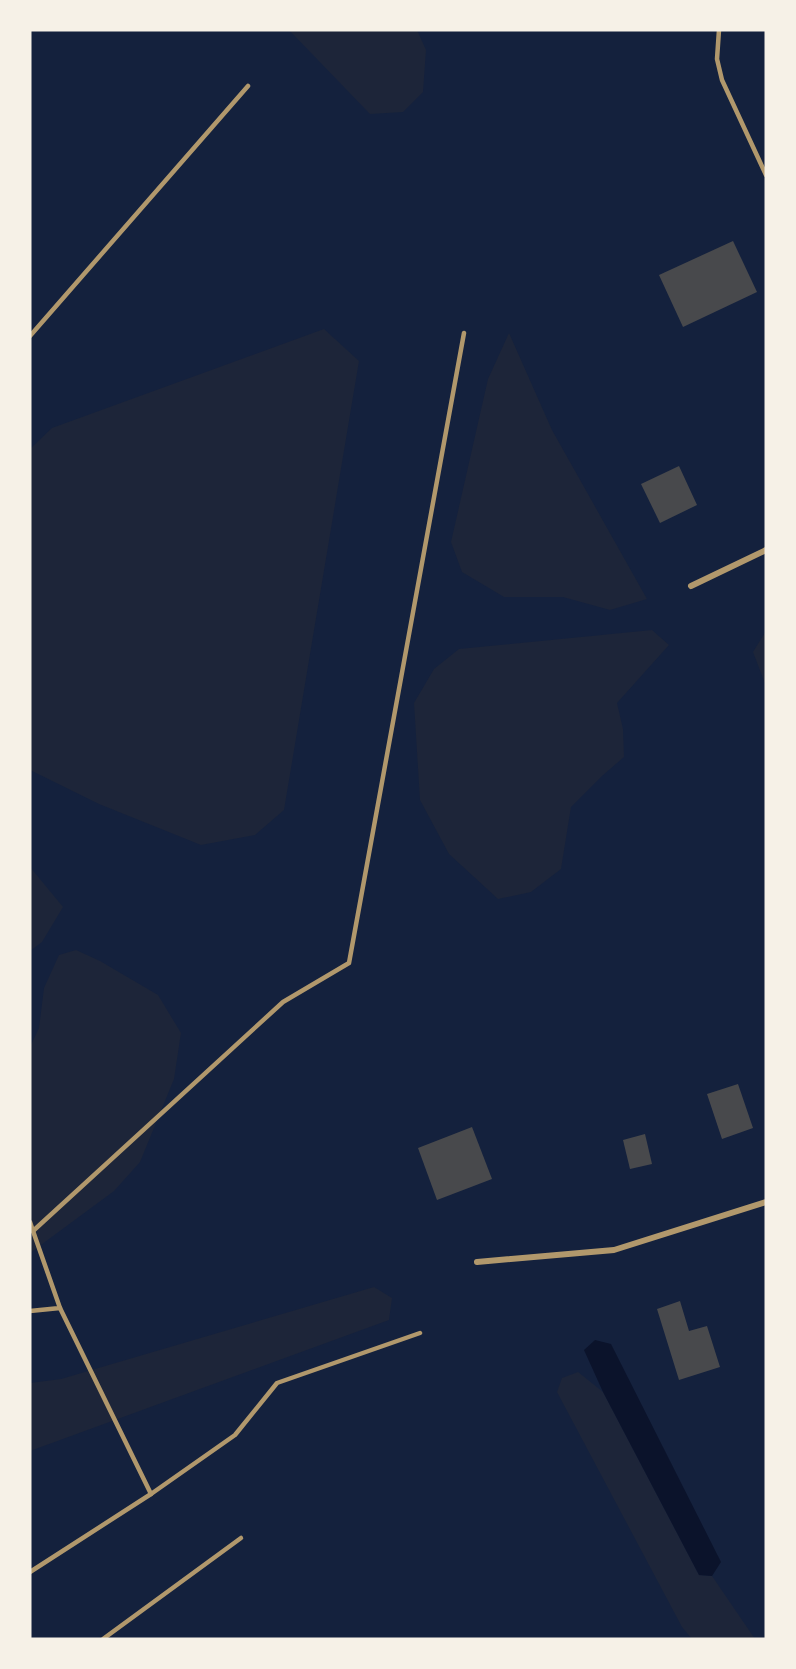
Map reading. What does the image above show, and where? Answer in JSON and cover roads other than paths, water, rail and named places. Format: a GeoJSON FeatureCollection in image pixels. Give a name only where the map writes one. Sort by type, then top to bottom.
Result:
{"type":"FeatureCollection","features":[{"type":"Feature","properties":{"kind":"street"},"geometry":{"type":"LineString","coordinates":[[691,586],[766,550]]}},
{"type":"Feature","properties":{"kind":"street"},"geometry":{"type":"LineString","coordinates":[[477,1262],[614,1250],[766,1202]]}},
{"type":"Feature","properties":{"kind":"lane"},"geometry":{"type":"LineString","coordinates":[[719,30],[717,59],[722,80],[766,175]]}},
{"type":"Feature","properties":{"kind":"lane"},"geometry":{"type":"LineString","coordinates":[[30,336],[248,86]]}},
{"type":"Feature","properties":{"kind":"lane"},"geometry":{"type":"LineString","coordinates":[[33,1232],[283,1002],[349,963],[464,333]]}},
{"type":"Feature","properties":{"kind":"lane"},"geometry":{"type":"LineString","coordinates":[[30,1222],[60,1308],[152,1494]]}},
{"type":"Feature","properties":{"kind":"lane"},"geometry":{"type":"LineString","coordinates":[[30,1311],[60,1308]]}},
{"type":"Feature","properties":{"kind":"lane"},"geometry":{"type":"LineString","coordinates":[[30,1572],[152,1494],[235,1435],[277,1383],[420,1333]]}},
{"type":"Feature","properties":{"kind":"lane"},"geometry":{"type":"LineString","coordinates":[[103,1639],[241,1538]]}}]}
